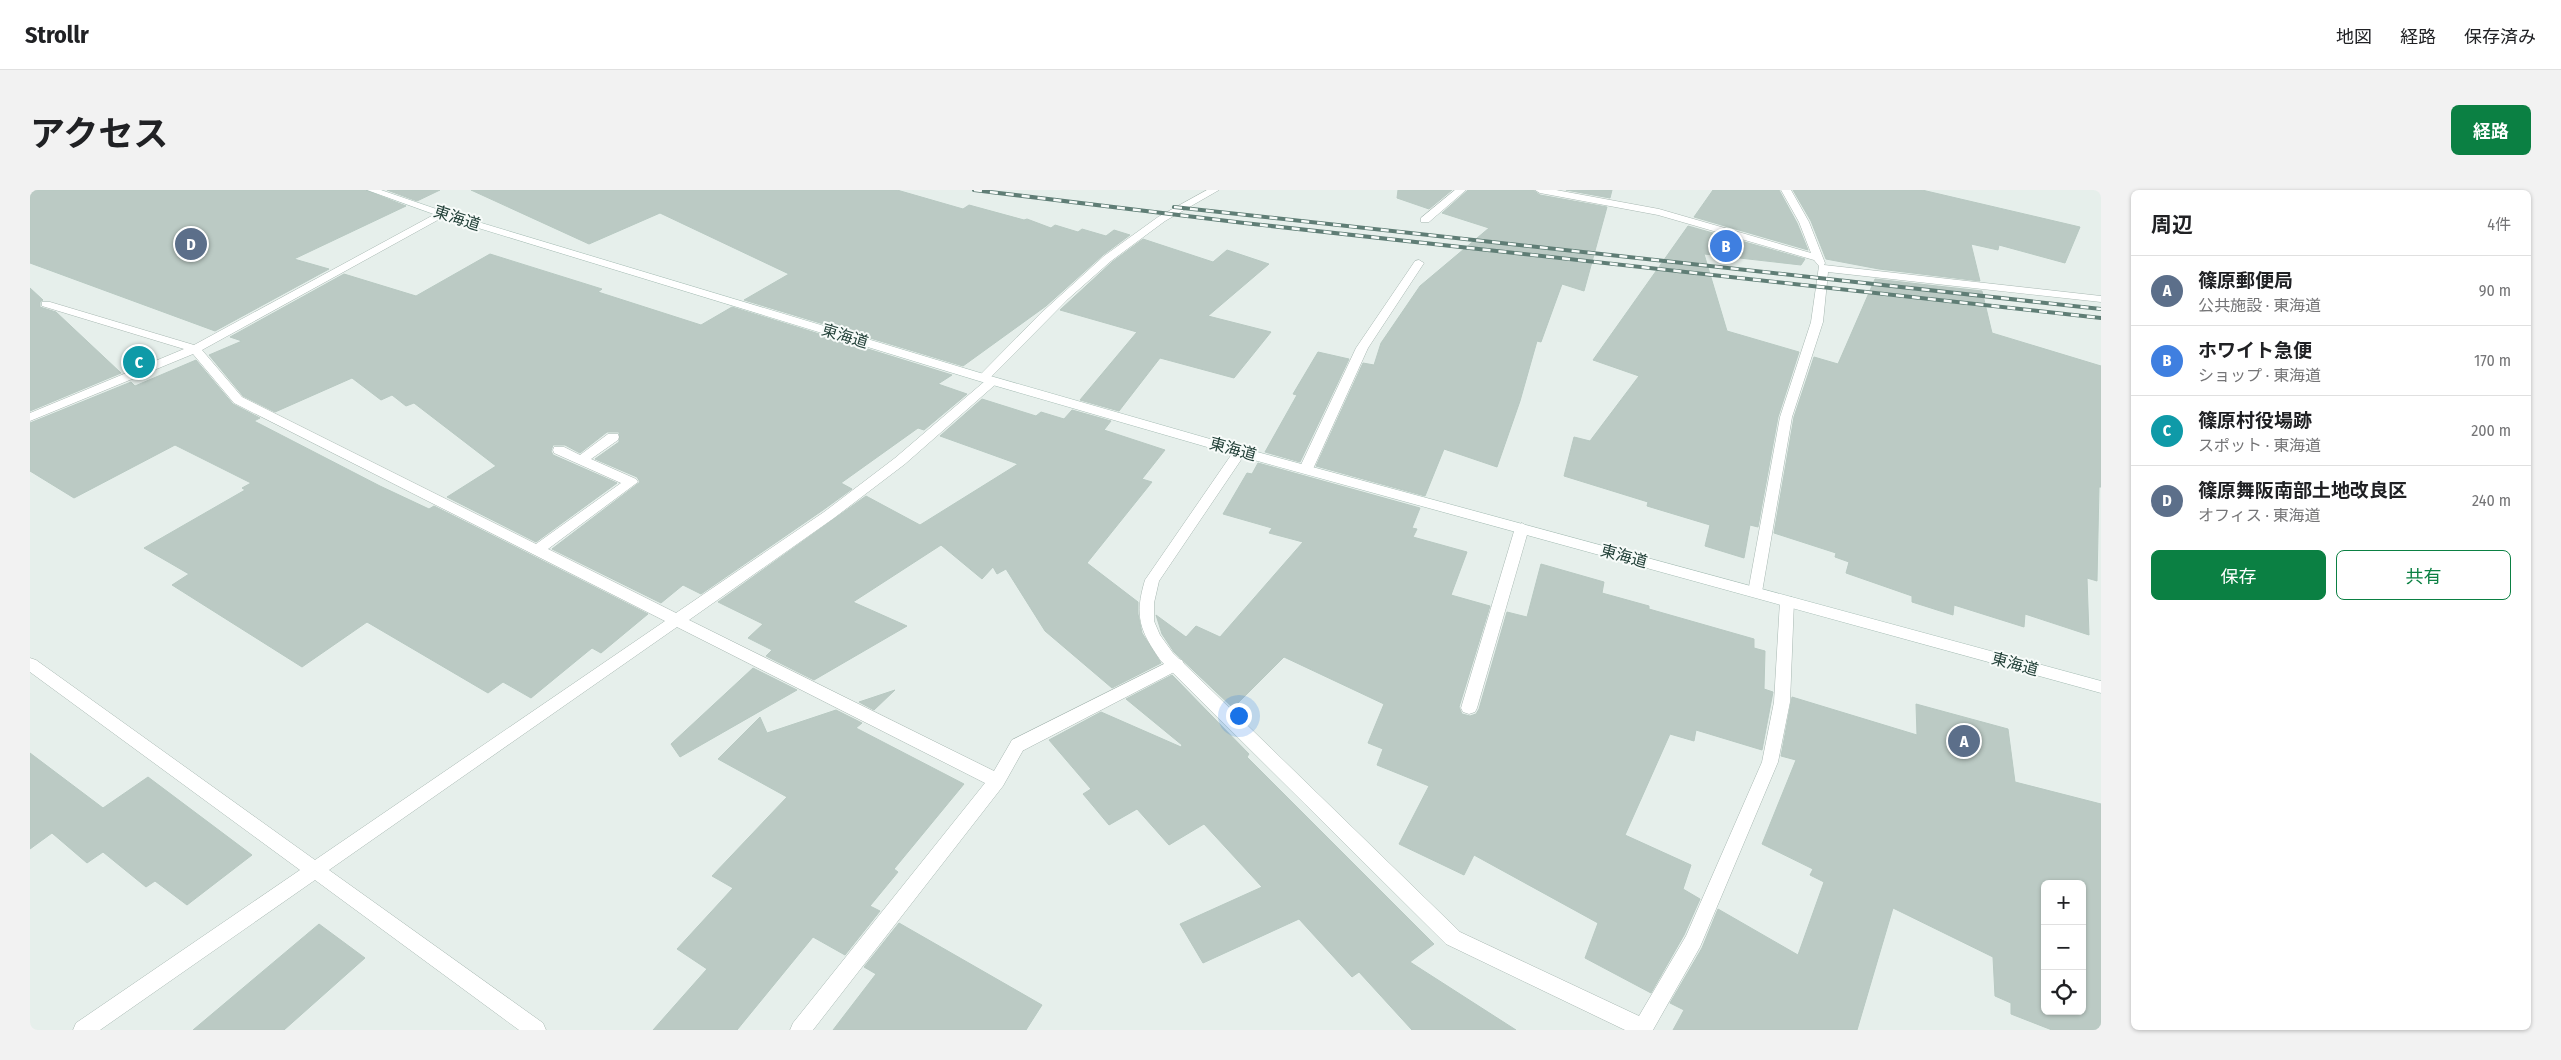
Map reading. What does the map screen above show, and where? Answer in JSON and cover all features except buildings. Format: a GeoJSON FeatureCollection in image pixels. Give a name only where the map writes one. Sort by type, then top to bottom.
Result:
{"type":"FeatureCollection","features":[{"type":"Feature","properties":{"kind":"street","name":"東海道"},"geometry":{"type":"LineString","coordinates":[[372,190],[442,214],[988,379],[1241,452],[2101,687]]}},
{"type":"Feature","properties":{"kind":"street"},"geometry":{"type":"LineString","coordinates":[[83,1030],[829,515],[892,468],[988,379],[1061,298],[1100,264],[1155,224],[1214,190]]}},
{"type":"Feature","properties":{"kind":"street"},"geometry":{"type":"LineString","coordinates":[[1425,220],[1461,190]]}},
{"type":"Feature","properties":{"kind":"street"},"geometry":{"type":"LineString","coordinates":[[1540,190],[1659,212],[1820,263],[2101,299]]}},
{"type":"Feature","properties":{"kind":"street"},"geometry":{"type":"LineString","coordinates":[[1755,592],[1786,417],[1817,322],[1820,263],[1804,222],[1786,190]]}},
{"type":"Feature","properties":{"kind":"street"},"geometry":{"type":"LineString","coordinates":[[30,417],[195,349],[442,214]]}},
{"type":"Feature","properties":{"kind":"street"},"geometry":{"type":"LineString","coordinates":[[1306,469],[1362,348],[1419,263]]}},
{"type":"Feature","properties":{"kind":"street"},"geometry":{"type":"LineString","coordinates":[[46,304],[195,349],[238,400],[997,781]]}},
{"type":"Feature","properties":{"kind":"street"},"geometry":{"type":"LineString","coordinates":[[580,460],[613,438]]}},
{"type":"Feature","properties":{"kind":"street"},"geometry":{"type":"LineString","coordinates":[[537,550],[631,482],[559,450]]}},
{"type":"Feature","properties":{"kind":"street"},"geometry":{"type":"LineString","coordinates":[[1241,452],[1152,580],[1144,604],[1149,631],[1176,664],[1453,938],[1642,1029],[1694,941],[1773,754],[1783,710],[1787,601]]}},
{"type":"Feature","properties":{"kind":"street"},"geometry":{"type":"LineString","coordinates":[[1469,708],[1522,528]]}},
{"type":"Feature","properties":{"kind":"street"},"geometry":{"type":"LineString","coordinates":[[30,664],[536,1030]]}},
{"type":"Feature","properties":{"kind":"street"},"geometry":{"type":"LineString","coordinates":[[800,1030],[997,781],[1018,745],[1176,664]]}},
{"type":"Feature","properties":{"kind":"railway"},"geometry":{"type":"LineString","coordinates":[[974,190],[1244,223],[2101,318]]}},
{"type":"Feature","properties":{"kind":"railway"},"geometry":{"type":"LineString","coordinates":[[1174,207],[2101,309]]}},
{"type":"Feature","properties":{"kind":"place","name":"篠原舞阪南部土地改良区"},"geometry":{"type":"Point","coordinates":[191,244]}},
{"type":"Feature","properties":{"kind":"place","name":"ホワイト急便"},"geometry":{"type":"Point","coordinates":[1726,246]}},
{"type":"Feature","properties":{"kind":"place","name":"篠原村役場跡"},"geometry":{"type":"Point","coordinates":[139,362]}},
{"type":"Feature","properties":{"kind":"place","name":"篠原郵便局"},"geometry":{"type":"Point","coordinates":[1964,741]}}]}
